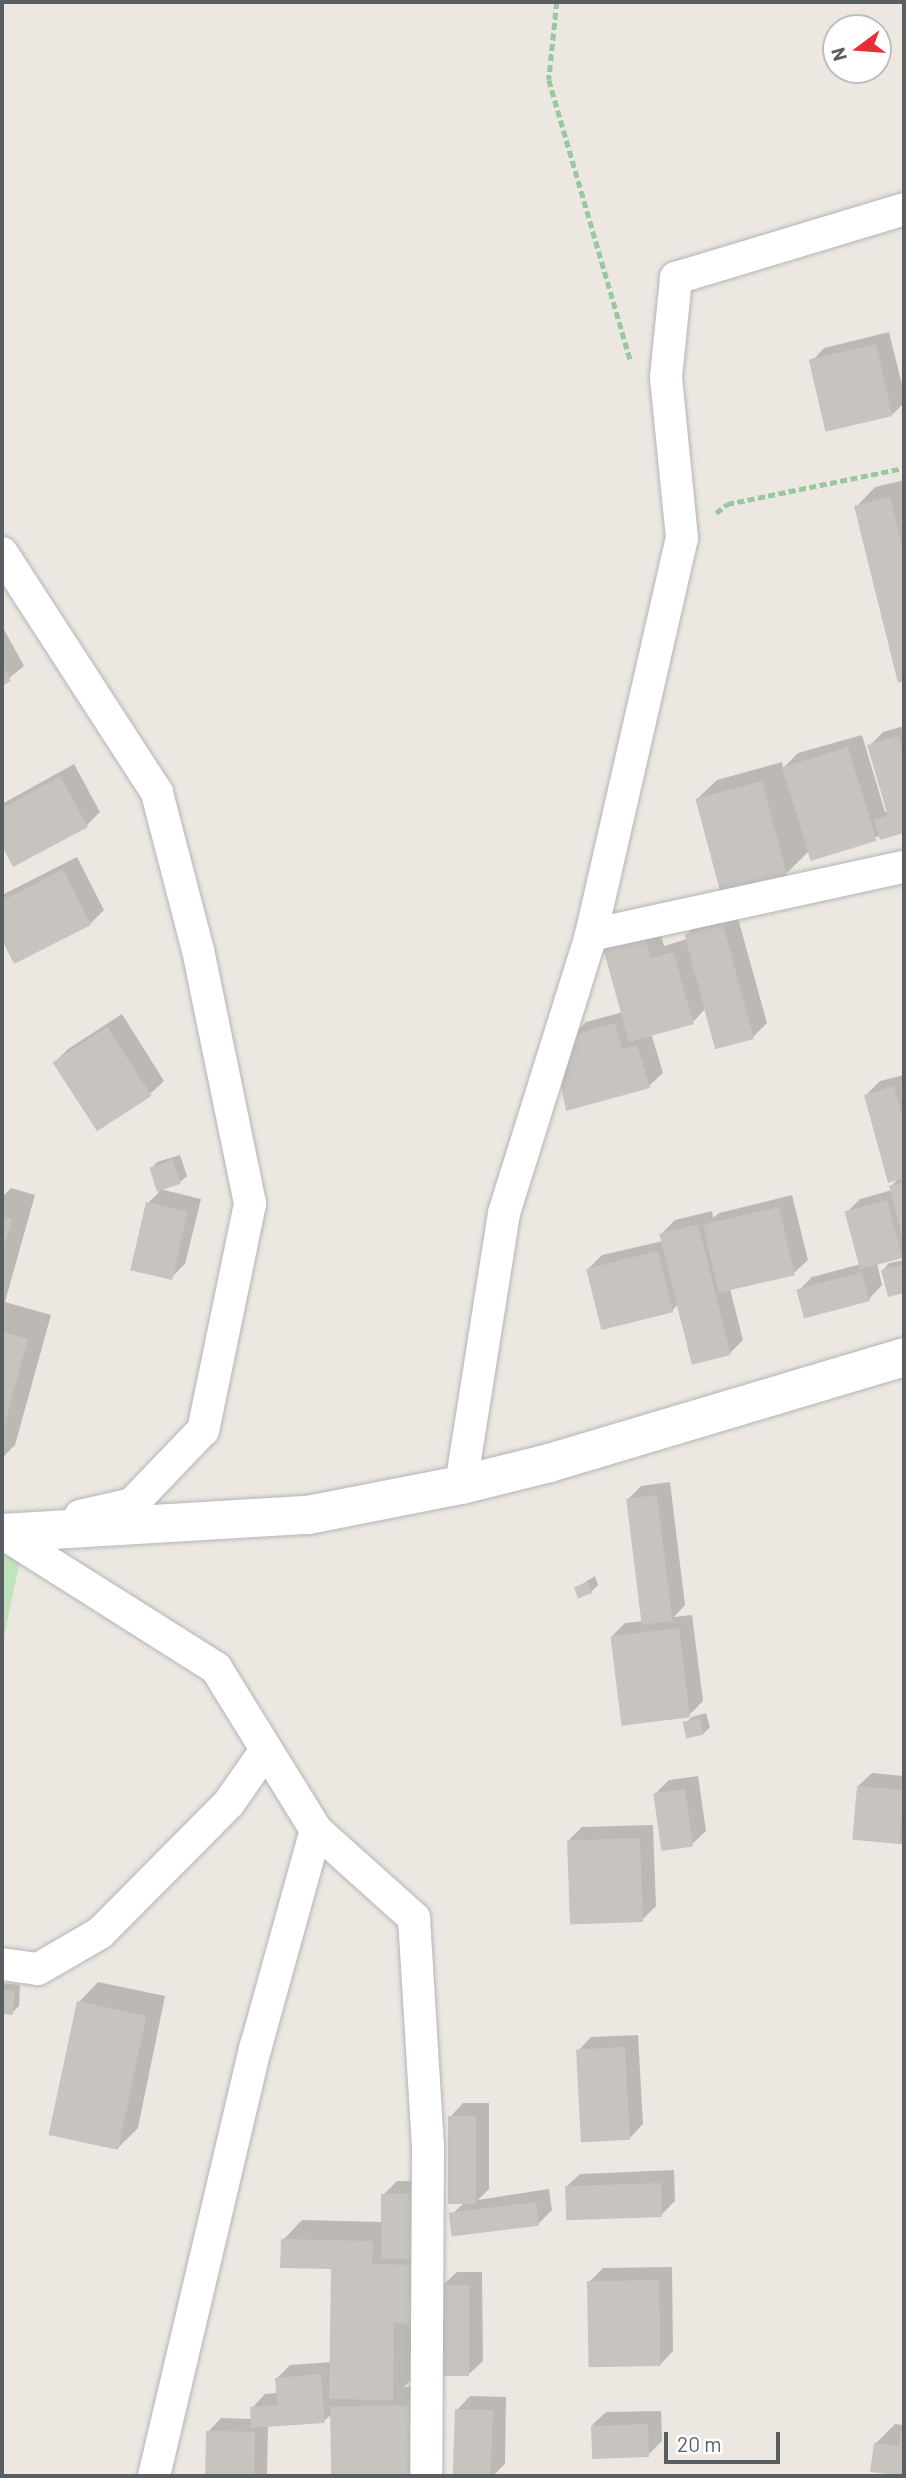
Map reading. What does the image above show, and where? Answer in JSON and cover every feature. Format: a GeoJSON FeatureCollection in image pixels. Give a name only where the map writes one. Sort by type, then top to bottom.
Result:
{"type":"FeatureCollection","features":[{"type":"Feature","properties":{"kind":"street"},"geometry":{"type":"LineString","coordinates":[[461,1485],[504,1213],[591,934],[682,538],[666,377],[676,278],[904,209]]}},
{"type":"Feature","properties":{"kind":"street"},"geometry":{"type":"LineString","coordinates":[[2,553],[157,793],[198,950],[250,1204],[203,1430],[132,1504],[3,1533]]}},
{"type":"Feature","properties":{"kind":"street"},"geometry":{"type":"LineString","coordinates":[[591,934],[904,867]]}},
{"type":"Feature","properties":{"kind":"street"},"geometry":{"type":"LineString","coordinates":[[3,1533],[308,1515],[461,1485],[549,1463],[904,1357]]}},
{"type":"Feature","properties":{"kind":"street"},"geometry":{"type":"LineString","coordinates":[[3,1533],[216,1668],[316,1830],[414,1918],[428,2144],[426,2476]]}},
{"type":"Feature","properties":{"kind":"street"},"geometry":{"type":"LineString","coordinates":[[2,1964],[38,1969],[100,1933],[229,1803],[267,1750]]}},
{"type":"Feature","properties":{"kind":"street"},"geometry":{"type":"LineString","coordinates":[[154,2476],[256,2046],[316,1830]]}},
{"type":"Feature","properties":{"kind":"green space"},"geometry":{"type":"Polygon","coordinates":[[[2,1536],[24,1541],[2,1647],[2,1536]]]}},
{"type":"Feature","properties":{"kind":"building"},"geometry":{"type":"Polygon","coordinates":[[[876,344],[893,416],[825,432],[809,360],[876,344]]]}},
{"type":"Feature","properties":{"kind":"building"},"geometry":{"type":"Polygon","coordinates":[[[890,497],[904,553],[904,681],[898,683],[854,506],[890,497]]]}},
{"type":"Feature","properties":{"kind":"building"},"geometry":{"type":"Polygon","coordinates":[[[2,664],[11,681],[2,686],[2,664]]]}},
{"type":"Feature","properties":{"kind":"building"},"geometry":{"type":"Polygon","coordinates":[[[898,736],[904,757],[904,833],[880,840],[874,820],[888,816],[867,745],[898,736]]]}},
{"type":"Feature","properties":{"kind":"building"},"geometry":{"type":"Polygon","coordinates":[[[848,747],[877,841],[811,861],[782,767],[848,747]]]}},
{"type":"Feature","properties":{"kind":"building"},"geometry":{"type":"Polygon","coordinates":[[[60,776],[88,827],[13,867],[2,846],[2,809],[60,776]]]}},
{"type":"Feature","properties":{"kind":"building"},"geometry":{"type":"Polygon","coordinates":[[[762,781],[787,876],[721,894],[695,799],[762,781]]]}},
{"type":"Feature","properties":{"kind":"building"},"geometry":{"type":"Polygon","coordinates":[[[63,869],[91,925],[14,964],[2,940],[2,901],[63,869]]]}},
{"type":"Feature","properties":{"kind":"building"},"geometry":{"type":"Polygon","coordinates":[[[723,924],[754,1039],[715,1049],[684,934],[723,924]]]}},
{"type":"Feature","properties":{"kind":"building"},"geometry":{"type":"Polygon","coordinates":[[[645,936],[651,958],[673,952],[694,1024],[629,1042],[603,948],[645,936]]]}},
{"type":"Feature","properties":{"kind":"building"},"geometry":{"type":"Polygon","coordinates":[[[615,1023],[622,1049],[637,1045],[650,1088],[566,1111],[561,1086],[570,1036],[615,1023]]]}},
{"type":"Feature","properties":{"kind":"building"},"geometry":{"type":"Polygon","coordinates":[[[107,1027],[152,1096],[97,1131],[52,1062],[107,1027]]]}},
{"type":"Feature","properties":{"kind":"building"},"geometry":{"type":"Polygon","coordinates":[[[894,1086],[904,1125],[904,1178],[888,1183],[864,1095],[894,1086]]]}},
{"type":"Feature","properties":{"kind":"building"},"geometry":{"type":"Polygon","coordinates":[[[173,1160],[181,1184],[157,1192],[149,1168],[173,1160]]]}},
{"type":"Feature","properties":{"kind":"building"},"geometry":{"type":"Polygon","coordinates":[[[904,1182],[904,1239],[903,1239],[889,1186],[904,1182]]]}},
{"type":"Feature","properties":{"kind":"building"},"geometry":{"type":"Polygon","coordinates":[[[887,1200],[903,1258],[860,1269],[844,1211],[887,1200]]]}},
{"type":"Feature","properties":{"kind":"building"},"geometry":{"type":"Polygon","coordinates":[[[146,1202],[188,1212],[172,1280],[130,1270],[146,1202]]]}},
{"type":"Feature","properties":{"kind":"building"},"geometry":{"type":"Polygon","coordinates":[[[779,1207],[795,1275],[719,1293],[703,1225],[779,1207]]]}},
{"type":"Feature","properties":{"kind":"building"},"geometry":{"type":"Polygon","coordinates":[[[2,1216],[12,1219],[3,1252],[2,1252],[2,1216]]]}},
{"type":"Feature","properties":{"kind":"building"},"geometry":{"type":"Polygon","coordinates":[[[698,1224],[731,1355],[692,1365],[659,1234],[698,1224]]]}},
{"type":"Feature","properties":{"kind":"building"},"geometry":{"type":"Polygon","coordinates":[[[658,1251],[673,1312],[601,1330],[586,1269],[658,1251]]]}},
{"type":"Feature","properties":{"kind":"building"},"geometry":{"type":"Polygon","coordinates":[[[904,1264],[904,1293],[888,1297],[881,1270],[904,1264]]]}},
{"type":"Feature","properties":{"kind":"building"},"geometry":{"type":"Polygon","coordinates":[[[862,1272],[870,1301],[804,1319],[796,1290],[862,1272]]]}},
{"type":"Feature","properties":{"kind":"building"},"geometry":{"type":"Polygon","coordinates":[[[2,1332],[28,1339],[3,1430],[2,1430],[2,1332]]]}},
{"type":"Feature","properties":{"kind":"building"},"geometry":{"type":"Polygon","coordinates":[[[657,1495],[672,1621],[642,1625],[626,1499],[657,1495]]]}},
{"type":"Feature","properties":{"kind":"building"},"geometry":{"type":"Polygon","coordinates":[[[588,1582],[592,1593],[578,1598],[574,1587],[588,1582]]]}},
{"type":"Feature","properties":{"kind":"building"},"geometry":{"type":"Polygon","coordinates":[[[679,1628],[690,1717],[621,1726],[611,1636],[679,1628]]]}},
{"type":"Feature","properties":{"kind":"building"},"geometry":{"type":"Polygon","coordinates":[[[700,1718],[704,1735],[686,1739],[682,1722],[700,1718]]]}},
{"type":"Feature","properties":{"kind":"building"},"geometry":{"type":"Polygon","coordinates":[[[857,1786],[904,1790],[899,1844],[852,1840],[857,1786]]]}},
{"type":"Feature","properties":{"kind":"building"},"geometry":{"type":"Polygon","coordinates":[[[685,1789],[693,1846],[661,1851],[653,1793],[685,1789]]]}},
{"type":"Feature","properties":{"kind":"building"},"geometry":{"type":"Polygon","coordinates":[[[640,1838],[643,1922],[570,1924],[567,1841],[640,1838]]]}},
{"type":"Feature","properties":{"kind":"building"},"geometry":{"type":"Polygon","coordinates":[[[2,1990],[15,1991],[13,2015],[2,2014],[2,1990]]]}},
{"type":"Feature","properties":{"kind":"building"},"geometry":{"type":"Polygon","coordinates":[[[77,2001],[146,2016],[118,2150],[49,2135],[77,2001]]]}},
{"type":"Feature","properties":{"kind":"building"},"geometry":{"type":"Polygon","coordinates":[[[625,2047],[630,2140],[581,2142],[576,2050],[625,2047]]]}},
{"type":"Feature","properties":{"kind":"building"},"geometry":{"type":"Polygon","coordinates":[[[448,2116],[476,2116],[476,2204],[448,2204],[448,2116]]]}},
{"type":"Feature","properties":{"kind":"building"},"geometry":{"type":"Polygon","coordinates":[[[661,2183],[662,2217],[566,2220],[565,2186],[661,2183]]]}},
{"type":"Feature","properties":{"kind":"building"},"geometry":{"type":"Polygon","coordinates":[[[381,2194],[415,2194],[415,2259],[381,2259],[381,2194]]]}},
{"type":"Feature","properties":{"kind":"building"},"geometry":{"type":"Polygon","coordinates":[[[536,2202],[539,2226],[452,2237],[449,2213],[536,2202]]]}},
{"type":"Feature","properties":{"kind":"building"},"geometry":{"type":"Polygon","coordinates":[[[281,2239],[373,2241],[372,2264],[419,2265],[418,2324],[394,2323],[393,2400],[329,2399],[331,2269],[280,2268],[281,2239]]]}},
{"type":"Feature","properties":{"kind":"building"},"geometry":{"type":"Polygon","coordinates":[[[659,2280],[661,2366],[589,2367],[587,2281],[659,2280]]]}},
{"type":"Feature","properties":{"kind":"building"},"geometry":{"type":"Polygon","coordinates":[[[441,2285],[469,2285],[469,2376],[441,2376],[441,2285]]]}},
{"type":"Feature","properties":{"kind":"building"},"geometry":{"type":"Polygon","coordinates":[[[321,2374],[325,2423],[251,2428],[250,2407],[277,2405],[275,2378],[321,2374]]]}},
{"type":"Feature","properties":{"kind":"building"},"geometry":{"type":"Polygon","coordinates":[[[419,2405],[420,2476],[331,2476],[330,2407],[419,2405]]]}},
{"type":"Feature","properties":{"kind":"building"},"geometry":{"type":"Polygon","coordinates":[[[455,2409],[493,2410],[491,2476],[453,2476],[455,2409]]]}},
{"type":"Feature","properties":{"kind":"building"},"geometry":{"type":"Polygon","coordinates":[[[903,2418],[904,2476],[870,2472],[874,2443],[899,2446],[903,2418]]]}},
{"type":"Feature","properties":{"kind":"building"},"geometry":{"type":"Polygon","coordinates":[[[648,2424],[649,2457],[592,2459],[591,2426],[648,2424]]]}},
{"type":"Feature","properties":{"kind":"building"},"geometry":{"type":"Polygon","coordinates":[[[206,2431],[255,2432],[254,2476],[205,2476],[206,2431]]]}}]}
